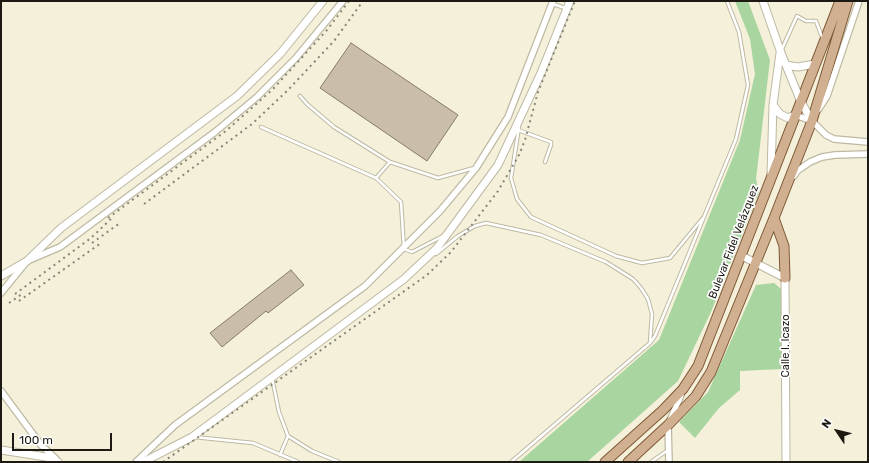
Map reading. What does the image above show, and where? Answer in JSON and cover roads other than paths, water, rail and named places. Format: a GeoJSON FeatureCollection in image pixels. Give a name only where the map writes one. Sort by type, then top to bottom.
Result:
{"type":"FeatureCollection","features":[{"type":"Feature","properties":{"kind":"main road","name":"Bulevar Fidel Velázquez"},"geometry":{"type":"LineString","coordinates":[[605,462],[664,410],[683,389],[698,366],[840,1]]}},
{"type":"Feature","properties":{"kind":"main road"},"geometry":{"type":"LineString","coordinates":[[628,462],[668,426],[696,396],[711,372],[784,194],[812,121],[848,1]]}},
{"type":"Feature","properties":{"kind":"main road"},"geometry":{"type":"LineString","coordinates":[[774,218],[784,246],[785,278]]}},
{"type":"Feature","properties":{"kind":"street"},"geometry":{"type":"LineString","coordinates":[[1,293],[27,261],[61,228],[237,96],[280,54],[323,1]]}},
{"type":"Feature","properties":{"kind":"street"},"geometry":{"type":"LineString","coordinates":[[1,276],[27,261],[60,248],[216,132],[257,97],[296,58],[343,1]]}},
{"type":"Feature","properties":{"kind":"street"},"geometry":{"type":"LineString","coordinates":[[143,462],[192,437],[418,268],[437,248],[498,165],[541,73],[570,1]]}},
{"type":"Feature","properties":{"kind":"street"},"geometry":{"type":"LineString","coordinates":[[763,1],[780,53],[800,102],[812,121],[826,135],[834,139],[849,142],[868,142]]}},
{"type":"Feature","properties":{"kind":"street"},"geometry":{"type":"LineString","coordinates":[[812,121],[827,96],[859,1]]}},
{"type":"Feature","properties":{"kind":"street"},"geometry":{"type":"LineString","coordinates":[[136,462],[175,425],[365,286],[404,249],[440,211],[476,168],[508,117],[553,2]]}},
{"type":"Feature","properties":{"kind":"street"},"geometry":{"type":"LineString","coordinates":[[771,180],[773,105],[780,53]]}},
{"type":"Feature","properties":{"kind":"street"},"geometry":{"type":"LineString","coordinates":[[786,65],[798,67],[815,64]]}},
{"type":"Feature","properties":{"kind":"street"},"geometry":{"type":"LineString","coordinates":[[773,105],[780,114],[788,118],[795,115],[812,121]]}},
{"type":"Feature","properties":{"kind":"street"},"geometry":{"type":"LineString","coordinates":[[784,194],[797,171],[810,162],[835,155],[868,154]]}},
{"type":"Feature","properties":{"kind":"street"},"geometry":{"type":"LineString","coordinates":[[742,256],[785,278]]}},
{"type":"Feature","properties":{"kind":"street","name":"Calle I. Icazo"},"geometry":{"type":"LineString","coordinates":[[785,278],[786,462]]}},
{"type":"Feature","properties":{"kind":"street"},"geometry":{"type":"LineString","coordinates":[[669,462],[668,426],[683,389]]}},
{"type":"Feature","properties":{"kind":"street"},"geometry":{"type":"LineString","coordinates":[[1,391],[42,445],[59,462]]}},
{"type":"Feature","properties":{"kind":"street"},"geometry":{"type":"LineString","coordinates":[[1,450],[46,458],[59,462]]}},
{"type":"Feature","properties":{"kind":"lane"},"geometry":{"type":"LineString","coordinates":[[511,462],[650,343],[655,336],[736,139],[748,85],[739,32],[727,1]]}},
{"type":"Feature","properties":{"kind":"lane"},"geometry":{"type":"LineString","coordinates":[[553,2],[567,9]]}},
{"type":"Feature","properties":{"kind":"lane"},"geometry":{"type":"LineString","coordinates":[[780,53],[797,16],[806,21],[816,21],[824,42]]}},
{"type":"Feature","properties":{"kind":"lane"},"geometry":{"type":"LineString","coordinates":[[300,96],[306,104],[334,127],[390,162],[438,178],[476,168]]}},
{"type":"Feature","properties":{"kind":"lane"},"geometry":{"type":"LineString","coordinates":[[521,116],[511,178],[517,199],[532,217],[616,256],[642,263],[670,258],[706,214]]}},
{"type":"Feature","properties":{"kind":"lane"},"geometry":{"type":"LineString","coordinates":[[261,127],[376,178],[401,202],[404,249],[412,252],[429,245],[449,232]]}},
{"type":"Feature","properties":{"kind":"lane"},"geometry":{"type":"LineString","coordinates":[[518,130],[550,142],[551,145],[546,162]]}},
{"type":"Feature","properties":{"kind":"lane"},"geometry":{"type":"LineString","coordinates":[[376,178],[390,162]]}},
{"type":"Feature","properties":{"kind":"lane"},"geometry":{"type":"LineString","coordinates":[[418,268],[458,236],[475,226],[486,223],[541,235],[606,262],[633,278],[642,288],[648,300],[652,314],[650,343]]}},
{"type":"Feature","properties":{"kind":"lane"},"geometry":{"type":"LineString","coordinates":[[272,377],[279,412],[288,436],[312,450],[339,462]]}},
{"type":"Feature","properties":{"kind":"lane"},"geometry":{"type":"LineString","coordinates":[[280,455],[288,436]]}},
{"type":"Feature","properties":{"kind":"lane"},"geometry":{"type":"LineString","coordinates":[[192,437],[253,443],[298,462]]}},
{"type":"Feature","properties":{"kind":"lane"},"geometry":{"type":"LineString","coordinates":[[651,462],[668,450]]}},
{"type":"Feature","properties":{"kind":"railway"},"geometry":{"type":"LineString","coordinates":[[108,218],[227,130],[273,89],[327,30],[349,1]]}},
{"type":"Feature","properties":{"kind":"railway"},"geometry":{"type":"LineString","coordinates":[[144,204],[252,124],[288,90],[334,41],[363,1]]}},
{"type":"Feature","properties":{"kind":"railway"},"geometry":{"type":"LineString","coordinates":[[163,462],[427,275],[451,252],[498,191],[519,155],[525,140],[538,92],[575,1]]}},
{"type":"Feature","properties":{"kind":"railway"},"geometry":{"type":"LineString","coordinates":[[15,294],[91,238],[113,217]]}},
{"type":"Feature","properties":{"kind":"railway"},"geometry":{"type":"LineString","coordinates":[[92,243],[120,223]]}},
{"type":"Feature","properties":{"kind":"railway"},"geometry":{"type":"LineString","coordinates":[[19,301],[101,243]]}},
{"type":"Feature","properties":{"kind":"railway"},"geometry":{"type":"LineString","coordinates":[[9,303],[22,294]]}}]}
